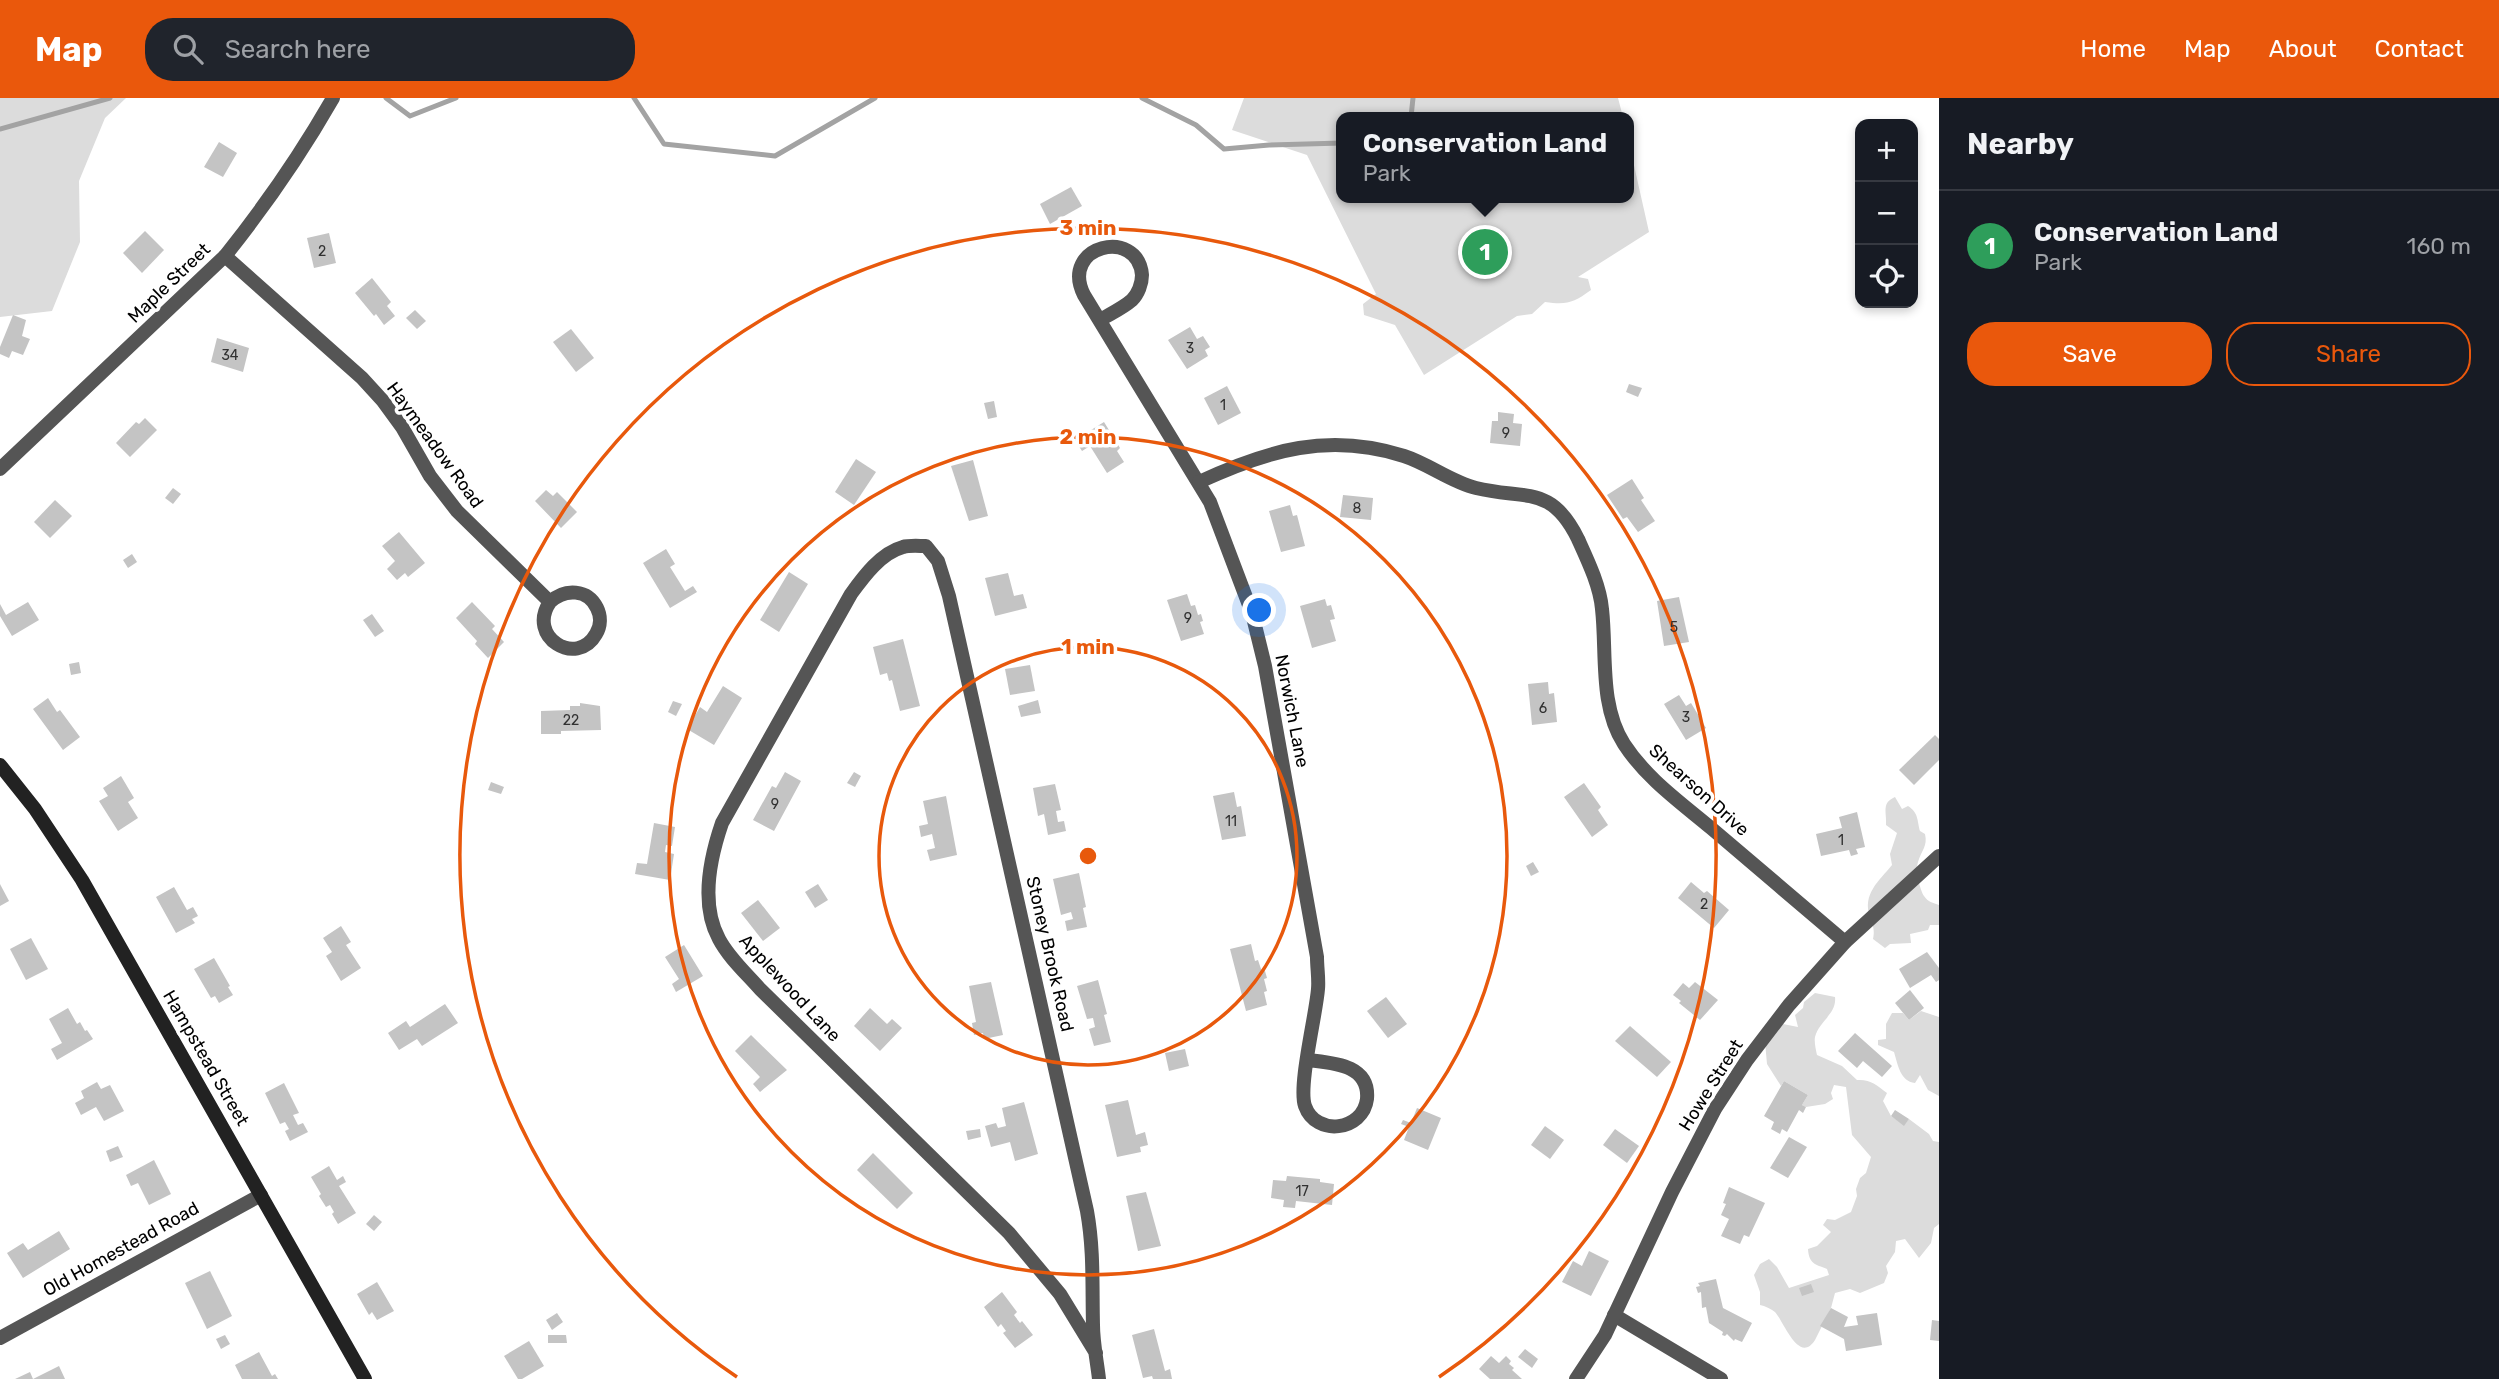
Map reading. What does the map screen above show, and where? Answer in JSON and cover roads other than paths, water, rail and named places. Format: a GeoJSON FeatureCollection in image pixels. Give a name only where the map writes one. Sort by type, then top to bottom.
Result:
{"type":"FeatureCollection","features":[{"type":"Feature","properties":{"kind":"main road","name":"Hampstead Street"},"geometry":{"type":"LineString","coordinates":[[0,765],[35,809],[82,880],[365,1379]]}},
{"type":"Feature","properties":{"kind":"street","name":"Maple Street"},"geometry":{"type":"LineString","coordinates":[[0,469],[225,256],[305,148],[333,98]]}},
{"type":"Feature","properties":{"kind":"street","name":"Norwich Lane"},"geometry":{"type":"LineString","coordinates":[[1100,320],[1132,300],[1141,281],[1137,261],[1128,251],[1116,246],[1102,247],[1091,253],[1080,269],[1081,289],[1199,482],[1219,524],[1252,613],[1267,680],[1317,957],[1318,988],[1308,1060],[1304,1099],[1312,1117],[1322,1124],[1335,1127],[1347,1125],[1358,1118],[1367,1101],[1366,1088],[1361,1077],[1345,1066],[1308,1060]]}},
{"type":"Feature","properties":{"kind":"street","name":"Haymeadow Road"},"geometry":{"type":"LineString","coordinates":[[225,256],[369,386],[394,414],[430,476],[457,511],[550,602]]}},
{"type":"Feature","properties":{"kind":"street","name":"Shearson Drive"},"geometry":{"type":"LineString","coordinates":[[1199,482],[1235,466],[1300,446],[1347,445],[1406,457],[1475,488],[1520,493],[1549,503],[1571,526],[1601,598],[1609,706],[1622,741],[1655,781],[1845,942]]}},
{"type":"Feature","properties":{"kind":"street","name":"Applewood Lane"},"geometry":{"type":"LineString","coordinates":[[926,545],[903,547],[892,553],[865,574],[851,594],[722,823],[709,871],[711,917],[717,937],[729,955],[760,989],[1009,1233],[1060,1294],[1096,1353]]}},
{"type":"Feature","properties":{"kind":"street","name":"Stoney Brook Road"},"geometry":{"type":"LineString","coordinates":[[926,545],[938,561],[949,596],[1083,1188],[1093,1255],[1093,1327],[1099,1379]]}},
{"type":"Feature","properties":{"kind":"street"},"geometry":{"type":"LineString","coordinates":[[570,592],[581,593],[591,599],[600,618],[599,629],[593,639],[584,646],[573,648],[553,642],[546,633],[543,622],[550,602],[559,595],[570,592]]}},
{"type":"Feature","properties":{"kind":"street","name":"Howe Street"},"geometry":{"type":"LineString","coordinates":[[1576,1379],[1605,1335],[1672,1192],[1715,1109],[1747,1059],[1789,1005],[1845,942],[1939,856]]}},
{"type":"Feature","properties":{"kind":"street","name":"Old Homestead Road"},"geometry":{"type":"LineString","coordinates":[[0,1338],[261,1195]]}},
{"type":"Feature","properties":{"kind":"street"},"geometry":{"type":"LineString","coordinates":[[1614,1315],[1721,1379]]}},
{"type":"Feature","properties":{"kind":"waterway"},"geometry":{"type":"LineString","coordinates":[[0,129],[110,98]]}},
{"type":"Feature","properties":{"kind":"waterway"},"geometry":{"type":"LineString","coordinates":[[386,98],[410,116],[456,98]]}},
{"type":"Feature","properties":{"kind":"waterway"},"geometry":{"type":"LineString","coordinates":[[634,98],[664,144],[775,156],[875,98]]}},
{"type":"Feature","properties":{"kind":"waterway"},"geometry":{"type":"LineString","coordinates":[[1142,98],[1196,125],[1224,149],[1336,143]]}},
{"type":"Feature","properties":{"kind":"waterway"},"geometry":{"type":"LineString","coordinates":[[1412,112],[1413,98]]}},
{"type":"Feature","properties":{"kind":"place","name":"Conservation Land"},"geometry":{"type":"Point","coordinates":[1485,252]}}]}
